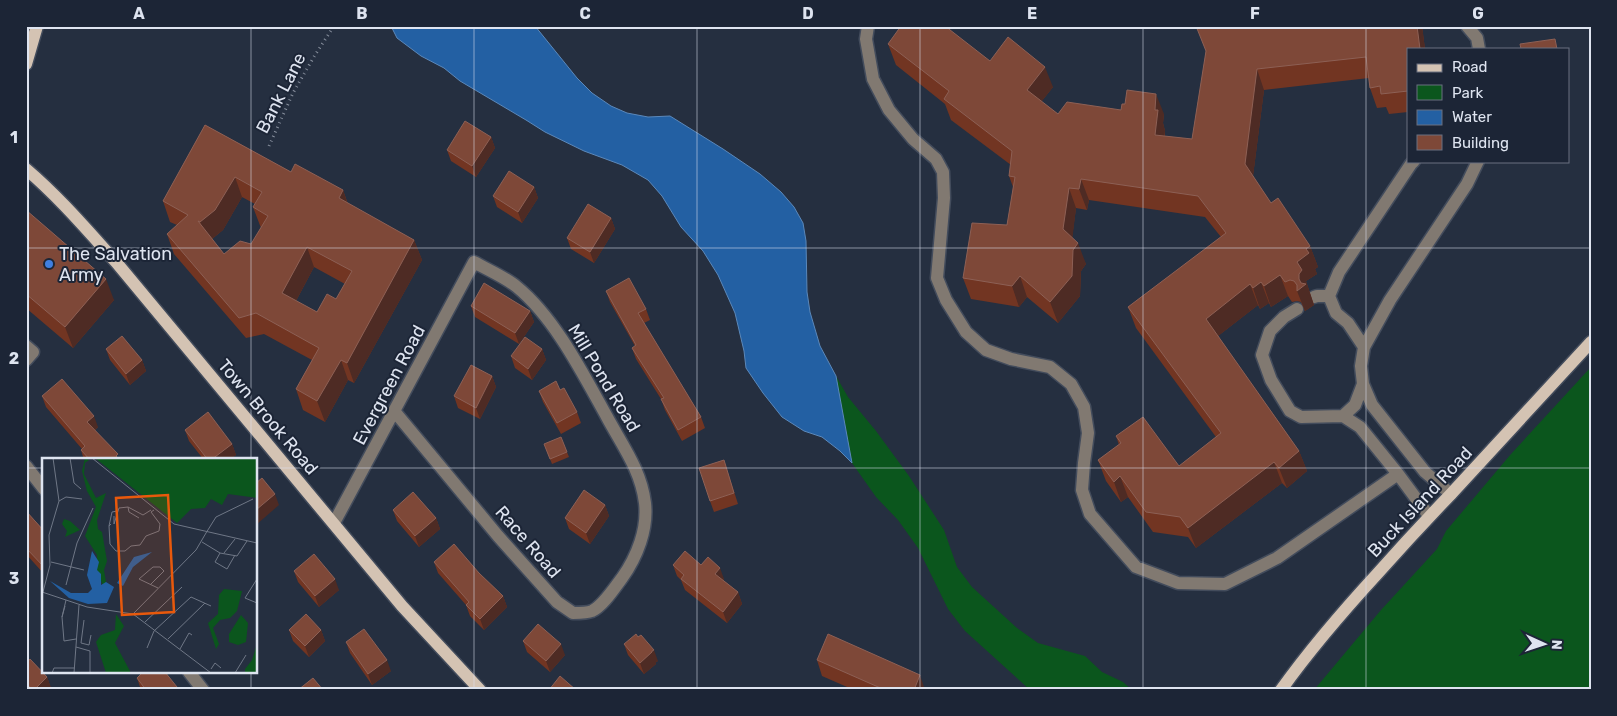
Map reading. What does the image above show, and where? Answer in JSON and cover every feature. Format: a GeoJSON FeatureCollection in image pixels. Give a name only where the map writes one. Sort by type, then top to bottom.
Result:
{"type":"FeatureCollection","features":[{"type":"Feature","properties":{"kind":"main road"},"geometry":{"type":"LineString","coordinates":[[26,64],[37,26]]}},
{"type":"Feature","properties":{"kind":"main road","name":"Town Brook Road"},"geometry":{"type":"LineString","coordinates":[[26,169],[75,215],[116,262],[402,606],[475,688]]}},
{"type":"Feature","properties":{"kind":"main road","name":"Buck Island Road"},"geometry":{"type":"LineString","coordinates":[[1281,690],[1334,621],[1591,342]]}},
{"type":"Feature","properties":{"kind":"street"},"geometry":{"type":"LineString","coordinates":[[868,26],[866,39],[873,79],[889,110],[913,139],[936,159],[943,172],[944,198],[938,278],[946,300],[966,332],[986,350],[1011,359],[1050,367],[1071,384],[1084,407],[1088,433],[1082,490],[1090,514],[1136,567],[1178,583],[1225,584],[1277,558],[1398,474]]}},
{"type":"Feature","properties":{"kind":"street"},"geometry":{"type":"LineString","coordinates":[[1468,26],[1477,38],[1480,48]]}},
{"type":"Feature","properties":{"kind":"street"},"geometry":{"type":"LineString","coordinates":[[1364,347],[1348,323],[1336,312],[1329,296],[1339,272],[1413,162]]}},
{"type":"Feature","properties":{"kind":"street"},"geometry":{"type":"LineString","coordinates":[[1343,416],[1355,405],[1362,384],[1361,366],[1364,347],[1390,300],[1467,184],[1478,162]]}},
{"type":"Feature","properties":{"kind":"street","name":"Evergreen Road"},"geometry":{"type":"LineString","coordinates":[[334,523],[474,262]]}},
{"type":"Feature","properties":{"kind":"street","name":"Mill Pond Road"},"geometry":{"type":"LineString","coordinates":[[474,262],[516,286],[547,318],[591,389],[641,480],[645,505],[640,545]]}},
{"type":"Feature","properties":{"kind":"street"},"geometry":{"type":"LineString","coordinates":[[1314,297],[1329,296]]}},
{"type":"Feature","properties":{"kind":"street"},"geometry":{"type":"LineString","coordinates":[[1297,309],[1284,317],[1270,331],[1262,355],[1271,380],[1290,411],[1301,417],[1343,416],[1360,427],[1429,516]]}},
{"type":"Feature","properties":{"kind":"street"},"geometry":{"type":"LineString","coordinates":[[1362,384],[1372,405],[1425,472],[1451,494]]}},
{"type":"Feature","properties":{"kind":"street","name":"Race Road"},"geometry":{"type":"LineString","coordinates":[[395,412],[498,536],[557,602],[573,613],[592,611],[608,597],[638,552],[640,545]]}},
{"type":"Feature","properties":{"kind":"street"},"geometry":{"type":"LineString","coordinates":[[26,466],[42,487]]}},
{"type":"Feature","properties":{"kind":"street"},"geometry":{"type":"LineString","coordinates":[[191,674],[203,690]]}},
{"type":"Feature","properties":{"kind":"path","name":"Bank Lane"},"geometry":{"type":"LineString","coordinates":[[269,146],[293,93],[334,26]]}},
{"type":"Feature","properties":{"kind":"green space"},"geometry":{"type":"Polygon","coordinates":[[[1591,367],[1591,690],[1314,690],[1381,610],[1437,549],[1446,531],[1511,454],[1591,367]]]}},
{"type":"Feature","properties":{"kind":"green space"},"geometry":{"type":"Polygon","coordinates":[[[836,376],[848,397],[909,476],[944,530],[957,567],[972,587],[1017,628],[1038,643],[1085,656],[1102,672],[1123,682],[1132,690],[1030,690],[965,631],[948,609],[918,548],[898,520],[876,497],[852,463],[836,376]]]}},
{"type":"Feature","properties":{"kind":"water"},"geometry":{"type":"Polygon","coordinates":[[[391,26],[535,26],[577,78],[592,93],[611,106],[627,113],[648,117],[670,116],[760,174],[781,192],[794,207],[803,223],[806,241],[807,292],[810,312],[820,346],[836,376],[852,463],[822,437],[804,431],[782,417],[763,393],[746,368],[735,313],[718,275],[703,251],[681,227],[662,196],[648,180],[622,165],[584,151],[545,132],[460,81],[444,68],[421,56],[397,38],[391,26]]]}},
{"type":"Feature","properties":{"kind":"building"},"geometry":{"type":"Polygon","coordinates":[[[901,26],[945,26],[990,61],[1008,37],[1045,67],[1027,90],[1058,114],[1067,102],[1121,110],[1122,104],[1125,104],[1127,90],[1156,94],[1155,110],[1158,110],[1155,135],[1192,139],[1206,51],[1196,26],[1417,26],[1420,48],[1407,48],[1407,91],[1381,94],[1380,86],[1370,88],[1366,57],[1257,69],[1245,164],[1271,203],[1278,198],[1310,246],[1306,249],[1309,253],[1297,262],[1302,270],[1299,274],[1299,279],[1301,283],[1306,284],[1297,291],[1297,285],[1294,281],[1285,282],[1280,275],[1264,286],[1261,282],[1253,288],[1250,284],[1206,319],[1299,451],[1279,468],[1274,462],[1188,528],[1180,517],[1146,512],[1120,476],[1114,482],[1098,460],[1121,443],[1116,436],[1143,417],[1179,466],[1221,433],[1128,307],[1226,233],[1198,196],[1081,179],[1079,189],[1069,188],[1063,229],[1078,243],[1073,250],[1072,276],[1050,302],[1020,276],[1012,286],[963,278],[972,223],[1007,225],[1015,177],[1009,176],[1012,151],[944,99],[949,91],[888,44],[901,26]]]}},
{"type":"Feature","properties":{"kind":"building"},"geometry":{"type":"Polygon","coordinates":[[[1555,39],[1557,48],[1521,48],[1520,44],[1555,39]]]}},
{"type":"Feature","properties":{"kind":"building"},"geometry":{"type":"Polygon","coordinates":[[[465,121],[491,137],[472,166],[447,150],[465,121]]]}},
{"type":"Feature","properties":{"kind":"building"},"geometry":{"type":"Polygon","coordinates":[[[205,125],[291,172],[295,164],[343,190],[339,198],[414,240],[347,363],[341,360],[317,401],[296,389],[319,348],[256,313],[239,318],[167,234],[188,215],[163,201],[205,125]],[[235,177],[215,210],[200,222],[198,221],[224,254],[240,241],[251,244],[268,216],[253,207],[262,192],[235,177]],[[307,247],[282,293],[317,312],[327,294],[336,299],[352,271],[307,247]]]}},
{"type":"Feature","properties":{"kind":"building"},"geometry":{"type":"Polygon","coordinates":[[[509,171],[534,187],[518,212],[493,196],[509,171]]]}},
{"type":"Feature","properties":{"kind":"building"},"geometry":{"type":"Polygon","coordinates":[[[588,204],[611,218],[590,252],[567,238],[588,204]]]}},
{"type":"Feature","properties":{"kind":"building","name":"The Salvation Army"},"geometry":{"type":"Polygon","coordinates":[[[26,210],[106,279],[65,327],[26,294],[26,210]]]}},
{"type":"Feature","properties":{"kind":"building"},"geometry":{"type":"Polygon","coordinates":[[[629,278],[646,309],[638,313],[701,417],[678,430],[661,399],[664,398],[632,348],[636,345],[606,291],[629,278]]]}},
{"type":"Feature","properties":{"kind":"building"},"geometry":{"type":"Polygon","coordinates":[[[484,283],[530,311],[515,333],[471,306],[484,283]]]}},
{"type":"Feature","properties":{"kind":"building"},"geometry":{"type":"Polygon","coordinates":[[[122,336],[142,360],[126,374],[106,349],[122,336]]]}},
{"type":"Feature","properties":{"kind":"building"},"geometry":{"type":"Polygon","coordinates":[[[525,337],[542,349],[528,369],[511,356],[525,337]]]}},
{"type":"Feature","properties":{"kind":"building"},"geometry":{"type":"Polygon","coordinates":[[[471,365],[492,376],[476,408],[454,396],[471,365]]]}},
{"type":"Feature","properties":{"kind":"building"},"geometry":{"type":"Polygon","coordinates":[[[62,379],[94,416],[87,422],[118,454],[116,456],[118,458],[88,458],[81,450],[85,446],[42,396],[62,379]]]}},
{"type":"Feature","properties":{"kind":"building"},"geometry":{"type":"Polygon","coordinates":[[[556,381],[560,390],[564,388],[577,412],[557,423],[539,391],[556,381]]]}},
{"type":"Feature","properties":{"kind":"building"},"geometry":{"type":"Polygon","coordinates":[[[208,412],[232,444],[214,458],[206,458],[185,430],[208,412]]]}},
{"type":"Feature","properties":{"kind":"building"},"geometry":{"type":"Polygon","coordinates":[[[561,437],[567,452],[550,459],[544,444],[561,437]]]}},
{"type":"Feature","properties":{"kind":"building"},"geometry":{"type":"Polygon","coordinates":[[[724,460],[734,493],[710,501],[699,468],[724,460]]]}},
{"type":"Feature","properties":{"kind":"building"},"geometry":{"type":"Polygon","coordinates":[[[262,478],[275,494],[258,508],[258,481],[262,478]]]}},
{"type":"Feature","properties":{"kind":"building"},"geometry":{"type":"Polygon","coordinates":[[[584,490],[605,505],[586,533],[565,518],[584,490]]]}},
{"type":"Feature","properties":{"kind":"building"},"geometry":{"type":"Polygon","coordinates":[[[413,492],[436,518],[415,536],[393,510],[413,492]]]}},
{"type":"Feature","properties":{"kind":"building"},"geometry":{"type":"Polygon","coordinates":[[[26,511],[42,529],[42,565],[26,548],[26,511]]]}},
{"type":"Feature","properties":{"kind":"building"},"geometry":{"type":"Polygon","coordinates":[[[454,544],[479,573],[503,596],[480,619],[466,605],[469,602],[434,562],[454,544]]]}},
{"type":"Feature","properties":{"kind":"building"},"geometry":{"type":"Polygon","coordinates":[[[685,551],[701,565],[708,557],[720,568],[715,574],[738,592],[723,612],[681,579],[684,575],[673,565],[685,551]]]}},
{"type":"Feature","properties":{"kind":"building"},"geometry":{"type":"Polygon","coordinates":[[[314,554],[335,579],[315,596],[294,571],[314,554]]]}},
{"type":"Feature","properties":{"kind":"building"},"geometry":{"type":"Polygon","coordinates":[[[306,614],[321,630],[305,646],[289,630],[306,614]]]}},
{"type":"Feature","properties":{"kind":"building"},"geometry":{"type":"Polygon","coordinates":[[[538,624],[561,644],[546,661],[523,641],[538,624]]]}},
{"type":"Feature","properties":{"kind":"building"},"geometry":{"type":"Polygon","coordinates":[[[364,629],[387,660],[368,674],[346,642],[364,629]]]}},
{"type":"Feature","properties":{"kind":"building"},"geometry":{"type":"Polygon","coordinates":[[[636,634],[638,637],[641,635],[654,650],[640,663],[624,644],[636,634]]]}},
{"type":"Feature","properties":{"kind":"building"},"geometry":{"type":"Polygon","coordinates":[[[828,634],[920,675],[914,690],[885,690],[817,660],[828,634]]]}},
{"type":"Feature","properties":{"kind":"building"},"geometry":{"type":"Polygon","coordinates":[[[30,659],[42,674],[47,677],[34,690],[26,683],[26,664],[30,659]]]}},
{"type":"Feature","properties":{"kind":"building"},"geometry":{"type":"Polygon","coordinates":[[[141,674],[167,674],[177,687],[174,690],[146,690],[137,678],[141,674]]]}},
{"type":"Feature","properties":{"kind":"building"},"geometry":{"type":"Polygon","coordinates":[[[560,676],[576,690],[549,690],[560,676]]]}},
{"type":"Feature","properties":{"kind":"building"},"geometry":{"type":"Polygon","coordinates":[[[313,678],[323,690],[298,690],[313,678]]]}},
{"type":"Feature","properties":{"kind":"place","name":"The Salvation Army"},"geometry":{"type":"Point","coordinates":[49,264]}}]}
